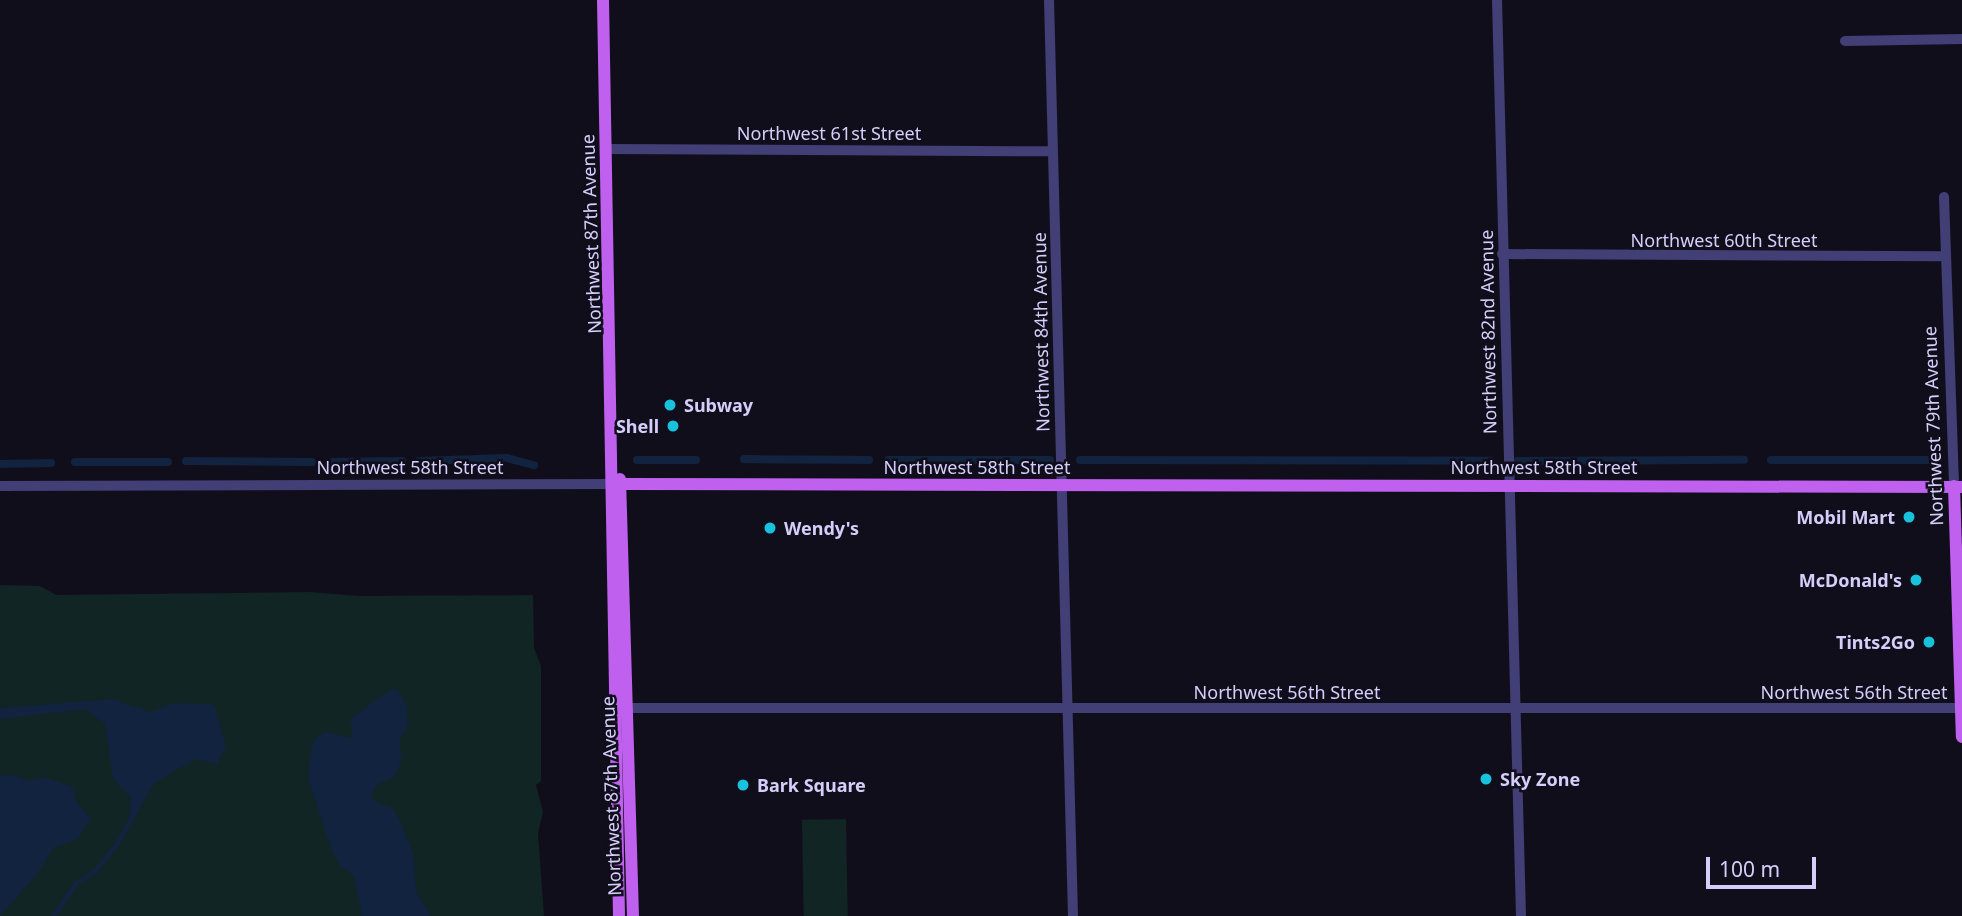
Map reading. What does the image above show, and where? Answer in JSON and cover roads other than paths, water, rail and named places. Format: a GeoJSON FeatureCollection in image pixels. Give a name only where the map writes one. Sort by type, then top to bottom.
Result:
{"type":"FeatureCollection","features":[{"type":"Feature","properties":{"kind":"main road","name":"Northwest 87th Avenue"},"geometry":{"type":"LineString","coordinates":[[603,0],[616,484],[619,916]]}},
{"type":"Feature","properties":{"kind":"main road","name":"Northwest 58th Street"},"geometry":{"type":"LineString","coordinates":[[616,484],[1959,485]]}},
{"type":"Feature","properties":{"kind":"main road","name":"Northwest 79th Avenue"},"geometry":{"type":"LineString","coordinates":[[1959,485],[1962,737]]}},
{"type":"Feature","properties":{"kind":"main road","name":"Northwest 87th Avenue"},"geometry":{"type":"LineString","coordinates":[[619,708],[633,916]]}},
{"type":"Feature","properties":{"kind":"street","name":"Northwest 84th Avenue"},"geometry":{"type":"LineString","coordinates":[[1049,0],[1073,916]]}},
{"type":"Feature","properties":{"kind":"street","name":"Northwest 82nd Avenue"},"geometry":{"type":"LineString","coordinates":[[1497,0],[1507,484],[1521,916]]}},
{"type":"Feature","properties":{"kind":"street"},"geometry":{"type":"LineString","coordinates":[[1845,41],[1962,40]]}},
{"type":"Feature","properties":{"kind":"street","name":"Northwest 61st Street"},"geometry":{"type":"LineString","coordinates":[[607,149],[1052,151]]}},
{"type":"Feature","properties":{"kind":"street","name":"Northwest 79th Avenue"},"geometry":{"type":"LineString","coordinates":[[1944,197],[1949,402],[1959,443],[1959,485]]}},
{"type":"Feature","properties":{"kind":"street","name":"Northwest 60th Street"},"geometry":{"type":"LineString","coordinates":[[1502,254],[1945,256]]}},
{"type":"Feature","properties":{"kind":"street","name":"Northwest 58th Street"},"geometry":{"type":"LineString","coordinates":[[0,486],[616,484]]}},
{"type":"Feature","properties":{"kind":"street","name":"Northwest 56th Street"},"geometry":{"type":"LineString","coordinates":[[619,708],[1962,708]]}},
{"type":"Feature","properties":{"kind":"water"},"geometry":{"type":"Polygon","coordinates":[[[392,689],[398,690],[407,707],[408,725],[399,742],[402,759],[395,776],[377,785],[371,795],[374,801],[392,808],[399,819],[413,853],[416,891],[430,916],[362,916],[354,876],[340,866],[330,846],[308,778],[312,744],[317,737],[327,732],[353,738],[350,719],[392,689]]]}},
{"type":"Feature","properties":{"kind":"water"},"geometry":{"type":"Polygon","coordinates":[[[113,699],[150,712],[174,703],[210,704],[215,707],[226,748],[217,764],[195,759],[153,784],[119,846],[96,874],[79,884],[57,916],[51,916],[73,883],[91,872],[116,842],[129,818],[131,797],[113,779],[105,724],[85,709],[0,719],[0,708],[113,699]]]}},
{"type":"Feature","properties":{"kind":"water"},"geometry":{"type":"Polygon","coordinates":[[[14,775],[28,781],[43,777],[73,787],[77,803],[91,819],[77,839],[53,848],[38,873],[0,916],[0,776],[14,775]]]}},
{"type":"Feature","properties":{"kind":"waterway"},"geometry":{"type":"LineString","coordinates":[[419,461],[507,458],[534,465]]}},
{"type":"Feature","properties":{"kind":"waterway"},"geometry":{"type":"LineString","coordinates":[[744,459],[869,460]]}},
{"type":"Feature","properties":{"kind":"waterway"},"geometry":{"type":"LineString","coordinates":[[637,460],[696,460]]}},
{"type":"Feature","properties":{"kind":"waterway"},"geometry":{"type":"LineString","coordinates":[[888,460],[1050,460]]}},
{"type":"Feature","properties":{"kind":"waterway"},"geometry":{"type":"LineString","coordinates":[[1080,460],[1491,461]]}},
{"type":"Feature","properties":{"kind":"waterway"},"geometry":{"type":"LineString","coordinates":[[1517,461],[1744,460]]}},
{"type":"Feature","properties":{"kind":"waterway"},"geometry":{"type":"LineString","coordinates":[[1771,460],[1933,460]]}},
{"type":"Feature","properties":{"kind":"waterway"},"geometry":{"type":"LineString","coordinates":[[186,461],[312,462]]}},
{"type":"Feature","properties":{"kind":"waterway"},"geometry":{"type":"LineString","coordinates":[[332,462],[402,461]]}},
{"type":"Feature","properties":{"kind":"waterway"},"geometry":{"type":"LineString","coordinates":[[75,462],[168,462]]}},
{"type":"Feature","properties":{"kind":"waterway"},"geometry":{"type":"LineString","coordinates":[[0,464],[51,463]]}},
{"type":"Feature","properties":{"kind":"place","name":"Subway"},"geometry":{"type":"Point","coordinates":[670,405]}},
{"type":"Feature","properties":{"kind":"place","name":"Shell"},"geometry":{"type":"Point","coordinates":[673,426]}},
{"type":"Feature","properties":{"kind":"place","name":"Mobil Mart"},"geometry":{"type":"Point","coordinates":[1909,517]}},
{"type":"Feature","properties":{"kind":"place","name":"Wendy's"},"geometry":{"type":"Point","coordinates":[770,528]}},
{"type":"Feature","properties":{"kind":"place","name":"McDonald's"},"geometry":{"type":"Point","coordinates":[1916,580]}},
{"type":"Feature","properties":{"kind":"place","name":"Tints2Go"},"geometry":{"type":"Point","coordinates":[1929,642]}},
{"type":"Feature","properties":{"kind":"place","name":"Sky Zone"},"geometry":{"type":"Point","coordinates":[1486,779]}},
{"type":"Feature","properties":{"kind":"place","name":"Bark Square"},"geometry":{"type":"Point","coordinates":[743,785]}}]}
